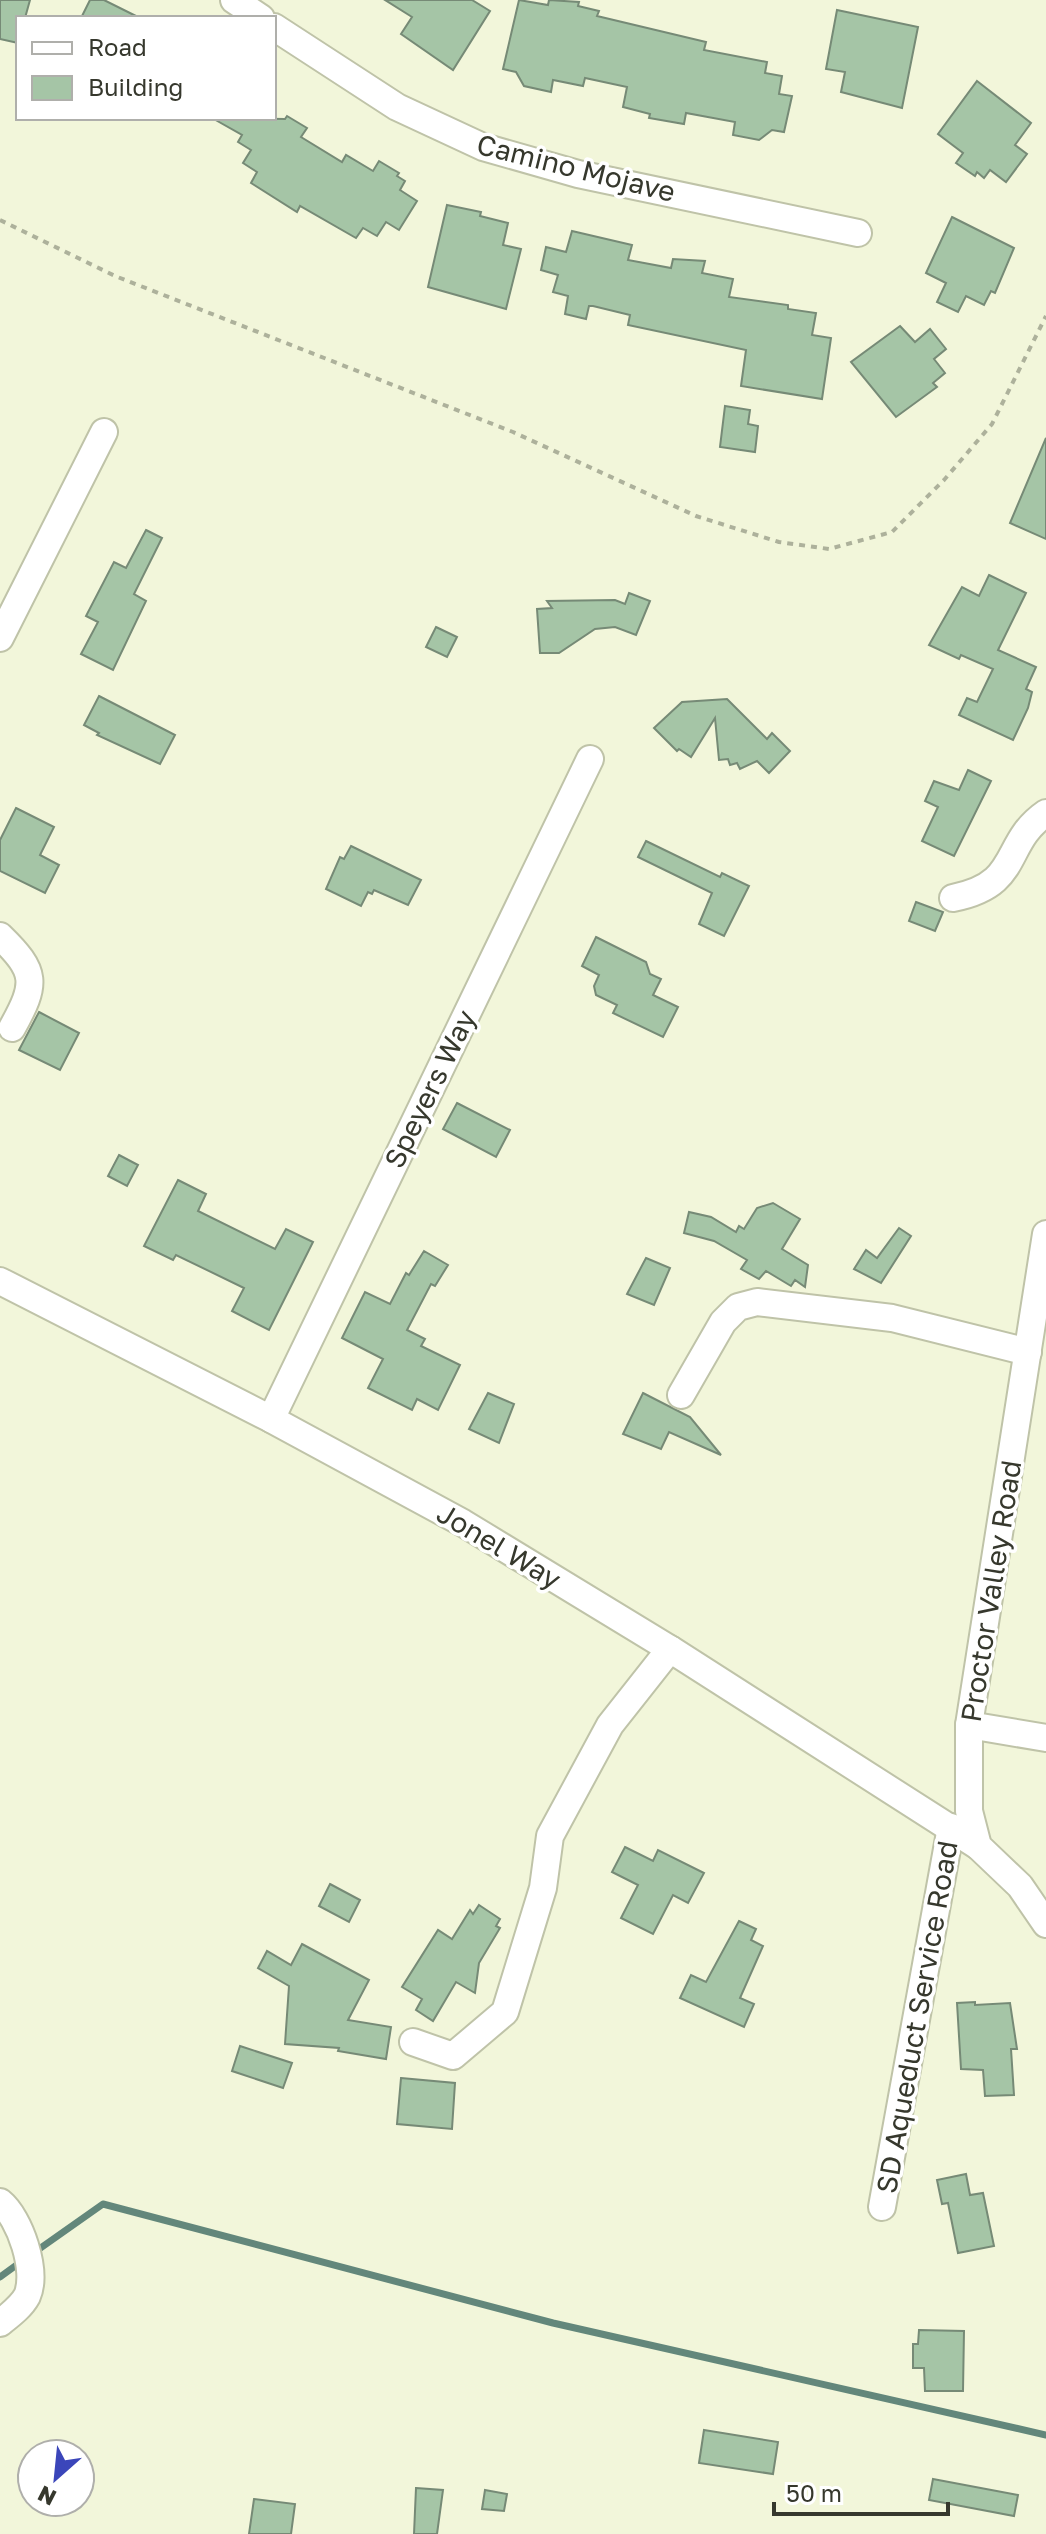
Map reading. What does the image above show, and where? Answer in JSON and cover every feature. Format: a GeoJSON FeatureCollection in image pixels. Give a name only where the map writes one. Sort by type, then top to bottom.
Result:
{"type":"FeatureCollection","features":[{"type":"Feature","properties":{"kind":"street"},"geometry":{"type":"LineString","coordinates":[[234,0],[258,16]]}},
{"type":"Feature","properties":{"kind":"street","name":"Camino Mojave"},"geometry":{"type":"LineString","coordinates":[[276,28],[397,107],[483,147],[578,174],[858,233]]}},
{"type":"Feature","properties":{"kind":"street"},"geometry":{"type":"LineString","coordinates":[[0,638],[104,432]]}},
{"type":"Feature","properties":{"kind":"street","name":"Speyers Way"},"geometry":{"type":"LineString","coordinates":[[271,1419],[590,759]]}},
{"type":"Feature","properties":{"kind":"street"},"geometry":{"type":"LineString","coordinates":[[953,898],[974,894],[1006,872],[1027,826],[1046,813]]}},
{"type":"Feature","properties":{"kind":"street"},"geometry":{"type":"LineString","coordinates":[[0,936],[29,969],[31,984],[27,1000],[12,1028]]}},
{"type":"Feature","properties":{"kind":"street","name":"Proctor Valley Road"},"geometry":{"type":"LineString","coordinates":[[978,1846],[969,1811],[969,1725],[1046,1234]]}},
{"type":"Feature","properties":{"kind":"street","name":"Jonel Way"},"geometry":{"type":"LineString","coordinates":[[0,1281],[271,1419],[463,1523],[670,1649],[978,1846]]}},
{"type":"Feature","properties":{"kind":"street"},"geometry":{"type":"LineString","coordinates":[[681,1395],[723,1322],[738,1307],[757,1302],[892,1318],[1028,1352]]}},
{"type":"Feature","properties":{"kind":"street"},"geometry":{"type":"LineString","coordinates":[[413,2042],[453,2056],[505,2012],[543,1888],[550,1836],[610,1725],[670,1649]]}},
{"type":"Feature","properties":{"kind":"street"},"geometry":{"type":"LineString","coordinates":[[969,1725],[1046,1738]]}},
{"type":"Feature","properties":{"kind":"street","name":"SD Aqueduct Service Road"},"geometry":{"type":"LineString","coordinates":[[882,2207],[951,1827]]}},
{"type":"Feature","properties":{"kind":"street"},"geometry":{"type":"LineString","coordinates":[[978,1846],[1020,1886],[1046,1924]]}},
{"type":"Feature","properties":{"kind":"street"},"geometry":{"type":"LineString","coordinates":[[0,2202],[17,2220],[30,2282],[21,2305],[0,2323]]}},
{"type":"Feature","properties":{"kind":"path"},"geometry":{"type":"LineString","coordinates":[[0,220],[115,276],[513,432],[696,516],[779,542],[829,549],[892,532],[944,480],[992,424],[1046,316]]}},
{"type":"Feature","properties":{"kind":"building"},"geometry":{"type":"Polygon","coordinates":[[[0,0],[30,0],[26,16],[16,16],[16,43],[0,39],[0,0]]]}},
{"type":"Feature","properties":{"kind":"building"},"geometry":{"type":"Polygon","coordinates":[[[90,0],[104,0],[136,16],[82,16],[90,0]]]}},
{"type":"Feature","properties":{"kind":"building"},"geometry":{"type":"Polygon","coordinates":[[[385,0],[472,0],[490,11],[453,70],[401,34],[412,17],[385,0]]]}},
{"type":"Feature","properties":{"kind":"building"},"geometry":{"type":"Polygon","coordinates":[[[519,0],[548,5],[549,0],[579,2],[578,6],[599,11],[597,16],[706,42],[704,50],[767,62],[765,73],[782,76],[779,94],[792,96],[784,132],[772,130],[759,140],[733,135],[735,122],[686,113],[684,124],[649,118],[650,114],[623,107],[627,87],[585,78],[583,86],[553,80],[551,92],[524,86],[516,72],[503,69],[519,0]]]}},
{"type":"Feature","properties":{"kind":"building"},"geometry":{"type":"Polygon","coordinates":[[[837,10],[918,27],[902,108],[841,92],[845,72],[826,69],[837,10]]]}},
{"type":"Feature","properties":{"kind":"building"},"geometry":{"type":"Polygon","coordinates":[[[977,81],[1031,123],[1015,145],[1027,154],[1006,182],[990,170],[984,178],[977,172],[975,176],[956,163],[963,153],[938,134],[977,81]]]}},
{"type":"Feature","properties":{"kind":"building"},"geometry":{"type":"Polygon","coordinates":[[[287,116],[307,128],[301,137],[342,162],[346,155],[373,171],[379,161],[399,173],[397,176],[405,181],[400,190],[417,201],[399,230],[386,222],[377,236],[363,228],[356,238],[300,206],[297,212],[251,183],[257,172],[243,163],[251,150],[238,142],[242,135],[216,120],[285,119],[287,116]]]}},
{"type":"Feature","properties":{"kind":"building"},"geometry":{"type":"Polygon","coordinates":[[[447,205],[481,212],[480,216],[508,223],[503,245],[521,249],[506,309],[428,287],[447,205]]]}},
{"type":"Feature","properties":{"kind":"building"},"geometry":{"type":"Polygon","coordinates":[[[952,217],[1014,248],[995,293],[991,291],[984,305],[966,296],[958,312],[937,302],[946,283],[926,273],[952,217]]]}},
{"type":"Feature","properties":{"kind":"building"},"geometry":{"type":"Polygon","coordinates":[[[572,231],[632,245],[628,260],[671,268],[673,259],[705,261],[702,273],[733,279],[729,297],[788,305],[788,309],[816,313],[812,335],[831,338],[822,399],[741,386],[746,350],[628,325],[630,315],[593,306],[589,306],[586,319],[565,314],[568,296],[553,292],[558,275],[541,270],[546,247],[566,252],[572,231]]]}},
{"type":"Feature","properties":{"kind":"building"},"geometry":{"type":"Polygon","coordinates":[[[900,326],[915,342],[930,329],[946,349],[934,359],[945,373],[933,383],[937,387],[896,417],[851,362],[900,326]]]}},
{"type":"Feature","properties":{"kind":"building"},"geometry":{"type":"Polygon","coordinates":[[[725,406],[750,410],[748,424],[758,426],[755,452],[720,447],[725,406]]]}},
{"type":"Feature","properties":{"kind":"building"},"geometry":{"type":"Polygon","coordinates":[[[1046,438],[1046,539],[1010,523],[1046,438]]]}},
{"type":"Feature","properties":{"kind":"building"},"geometry":{"type":"Polygon","coordinates":[[[146,530],[162,538],[134,594],[146,601],[113,670],[81,654],[98,622],[86,616],[114,562],[126,568],[146,530]]]}},
{"type":"Feature","properties":{"kind":"building"},"geometry":{"type":"Polygon","coordinates":[[[989,575],[1026,593],[998,650],[1036,667],[1026,689],[1032,692],[1028,708],[1013,740],[959,715],[967,698],[977,702],[993,669],[961,655],[959,659],[929,645],[962,587],[979,596],[989,575]]]}},
{"type":"Feature","properties":{"kind":"building"},"geometry":{"type":"Polygon","coordinates":[[[629,593],[650,601],[636,635],[615,627],[595,629],[559,653],[540,653],[537,609],[552,608],[547,601],[615,600],[625,604],[629,593]]]}},
{"type":"Feature","properties":{"kind":"building"},"geometry":{"type":"Polygon","coordinates":[[[436,627],[457,637],[447,657],[426,647],[436,627]]]}},
{"type":"Feature","properties":{"kind":"building"},"geometry":{"type":"Polygon","coordinates":[[[99,696],[175,735],[160,764],[97,735],[99,733],[84,725],[99,696]]]}},
{"type":"Feature","properties":{"kind":"building"},"geometry":{"type":"Polygon","coordinates":[[[727,699],[767,739],[772,733],[790,751],[769,773],[757,761],[740,769],[737,763],[730,765],[728,759],[719,760],[715,718],[691,757],[679,749],[677,751],[654,728],[682,702],[727,699]]]}},
{"type":"Feature","properties":{"kind":"building"},"geometry":{"type":"Polygon","coordinates":[[[968,770],[991,781],[954,856],[922,841],[938,807],[925,801],[934,781],[959,790],[968,770]]]}},
{"type":"Feature","properties":{"kind":"building"},"geometry":{"type":"Polygon","coordinates":[[[16,808],[54,827],[40,855],[59,865],[45,893],[0,871],[0,840],[16,808]]]}},
{"type":"Feature","properties":{"kind":"building"},"geometry":{"type":"Polygon","coordinates":[[[646,841],[720,877],[722,873],[749,886],[724,936],[699,924],[712,893],[638,857],[646,841]]]}},
{"type":"Feature","properties":{"kind":"building"},"geometry":{"type":"Polygon","coordinates":[[[351,846],[421,880],[408,905],[374,890],[372,894],[368,892],[361,906],[326,889],[340,857],[344,859],[351,846]]]}},
{"type":"Feature","properties":{"kind":"building"},"geometry":{"type":"Polygon","coordinates":[[[916,902],[943,912],[935,931],[909,921],[916,902]]]}},
{"type":"Feature","properties":{"kind":"building"},"geometry":{"type":"Polygon","coordinates":[[[596,937],[646,962],[650,974],[661,979],[653,995],[678,1007],[663,1037],[613,1013],[617,1005],[596,995],[594,986],[599,975],[582,966],[596,937]]]}},
{"type":"Feature","properties":{"kind":"building"},"geometry":{"type":"Polygon","coordinates":[[[39,1012],[79,1033],[60,1070],[19,1050],[39,1012]]]}},
{"type":"Feature","properties":{"kind":"building"},"geometry":{"type":"Polygon","coordinates":[[[457,1103],[510,1130],[496,1157],[443,1129],[457,1103]]]}},
{"type":"Feature","properties":{"kind":"building"},"geometry":{"type":"Polygon","coordinates":[[[119,1155],[138,1165],[127,1186],[108,1176],[119,1155]]]}},
{"type":"Feature","properties":{"kind":"building"},"geometry":{"type":"Polygon","coordinates":[[[178,1180],[206,1194],[198,1211],[275,1249],[286,1229],[313,1242],[269,1330],[232,1311],[244,1288],[176,1255],[173,1260],[144,1246],[178,1180]]]}},
{"type":"Feature","properties":{"kind":"building"},"geometry":{"type":"Polygon","coordinates":[[[773,1203],[800,1219],[782,1249],[808,1265],[805,1287],[795,1280],[791,1286],[766,1271],[759,1279],[741,1269],[747,1260],[714,1241],[684,1233],[689,1212],[711,1217],[736,1232],[739,1226],[744,1229],[757,1208],[773,1203]]]}},
{"type":"Feature","properties":{"kind":"building"},"geometry":{"type":"Polygon","coordinates":[[[899,1228],[911,1236],[881,1283],[854,1269],[866,1250],[877,1258],[899,1228]]]}},
{"type":"Feature","properties":{"kind":"building"},"geometry":{"type":"Polygon","coordinates":[[[424,1251],[448,1265],[435,1286],[431,1284],[407,1330],[425,1339],[421,1346],[460,1365],[438,1410],[417,1399],[412,1410],[368,1388],[383,1359],[342,1338],[365,1292],[390,1304],[406,1273],[409,1275],[424,1251]]]}},
{"type":"Feature","properties":{"kind":"building"},"geometry":{"type":"Polygon","coordinates":[[[646,1258],[670,1268],[654,1305],[627,1294],[646,1258]]]}},
{"type":"Feature","properties":{"kind":"building"},"geometry":{"type":"Polygon","coordinates":[[[488,1393],[514,1404],[499,1443],[469,1429],[488,1393]]]}},
{"type":"Feature","properties":{"kind":"building"},"geometry":{"type":"Polygon","coordinates":[[[643,1393],[690,1417],[721,1455],[669,1432],[661,1449],[623,1434],[643,1393]]]}},
{"type":"Feature","properties":{"kind":"building"},"geometry":{"type":"Polygon","coordinates":[[[625,1847],[653,1861],[658,1850],[704,1873],[688,1903],[673,1895],[653,1934],[621,1918],[638,1885],[612,1872],[625,1847]]]}},
{"type":"Feature","properties":{"kind":"building"},"geometry":{"type":"Polygon","coordinates":[[[330,1884],[360,1900],[349,1922],[319,1906],[330,1884]]]}},
{"type":"Feature","properties":{"kind":"building"},"geometry":{"type":"Polygon","coordinates":[[[479,1905],[500,1919],[496,1926],[500,1928],[479,1963],[475,1993],[456,1982],[433,2021],[416,2010],[422,1999],[402,1987],[438,1930],[452,1939],[470,1910],[473,1914],[479,1905]]]}},
{"type":"Feature","properties":{"kind":"building"},"geometry":{"type":"Polygon","coordinates":[[[739,1921],[756,1929],[751,1940],[763,1946],[740,1998],[754,2004],[744,2027],[680,1998],[691,1975],[706,1982],[739,1921]]]}},
{"type":"Feature","properties":{"kind":"building"},"geometry":{"type":"Polygon","coordinates":[[[302,1944],[369,1980],[348,2020],[391,2027],[386,2059],[338,2051],[339,2048],[285,2044],[289,1986],[258,1968],[267,1951],[291,1965],[302,1944]]]}},
{"type":"Feature","properties":{"kind":"building"},"geometry":{"type":"Polygon","coordinates":[[[975,2002],[975,2005],[1010,2003],[1017,2049],[1011,2049],[1014,2095],[985,2096],[983,2070],[961,2069],[957,2003],[975,2002]]]}},
{"type":"Feature","properties":{"kind":"building"},"geometry":{"type":"Polygon","coordinates":[[[240,2046],[292,2063],[283,2088],[232,2071],[240,2046]]]}},
{"type":"Feature","properties":{"kind":"building"},"geometry":{"type":"Polygon","coordinates":[[[401,2078],[455,2083],[452,2129],[397,2124],[401,2078]]]}},
{"type":"Feature","properties":{"kind":"building"},"geometry":{"type":"Polygon","coordinates":[[[966,2174],[970,2195],[983,2193],[994,2246],[958,2253],[948,2203],[942,2204],[937,2180],[966,2174]]]}},
{"type":"Feature","properties":{"kind":"building"},"geometry":{"type":"Polygon","coordinates":[[[919,2330],[964,2331],[963,2391],[925,2391],[924,2368],[913,2368],[913,2344],[918,2344],[919,2330]]]}},
{"type":"Feature","properties":{"kind":"building"},"geometry":{"type":"Polygon","coordinates":[[[704,2430],[778,2442],[773,2474],[699,2463],[704,2430]]]}},
{"type":"Feature","properties":{"kind":"building"},"geometry":{"type":"Polygon","coordinates":[[[933,2479],[1018,2495],[1014,2516],[929,2500],[933,2479]]]}},
{"type":"Feature","properties":{"kind":"building"},"geometry":{"type":"Polygon","coordinates":[[[416,2488],[443,2490],[437,2534],[414,2534],[416,2488]]]}},
{"type":"Feature","properties":{"kind":"building"},"geometry":{"type":"Polygon","coordinates":[[[485,2490],[507,2494],[504,2511],[482,2509],[485,2490]]]}},
{"type":"Feature","properties":{"kind":"building"},"geometry":{"type":"Polygon","coordinates":[[[254,2499],[295,2504],[291,2534],[249,2534],[254,2499]]]}},
{"type":"Feature","properties":{"kind":"waterway"},"geometry":{"type":"LineString","coordinates":[[32,2254],[103,2204],[553,2323],[1046,2435]]}},
{"type":"Feature","properties":{"kind":"waterway"},"geometry":{"type":"LineString","coordinates":[[0,2277],[22,2261]]}}]}
